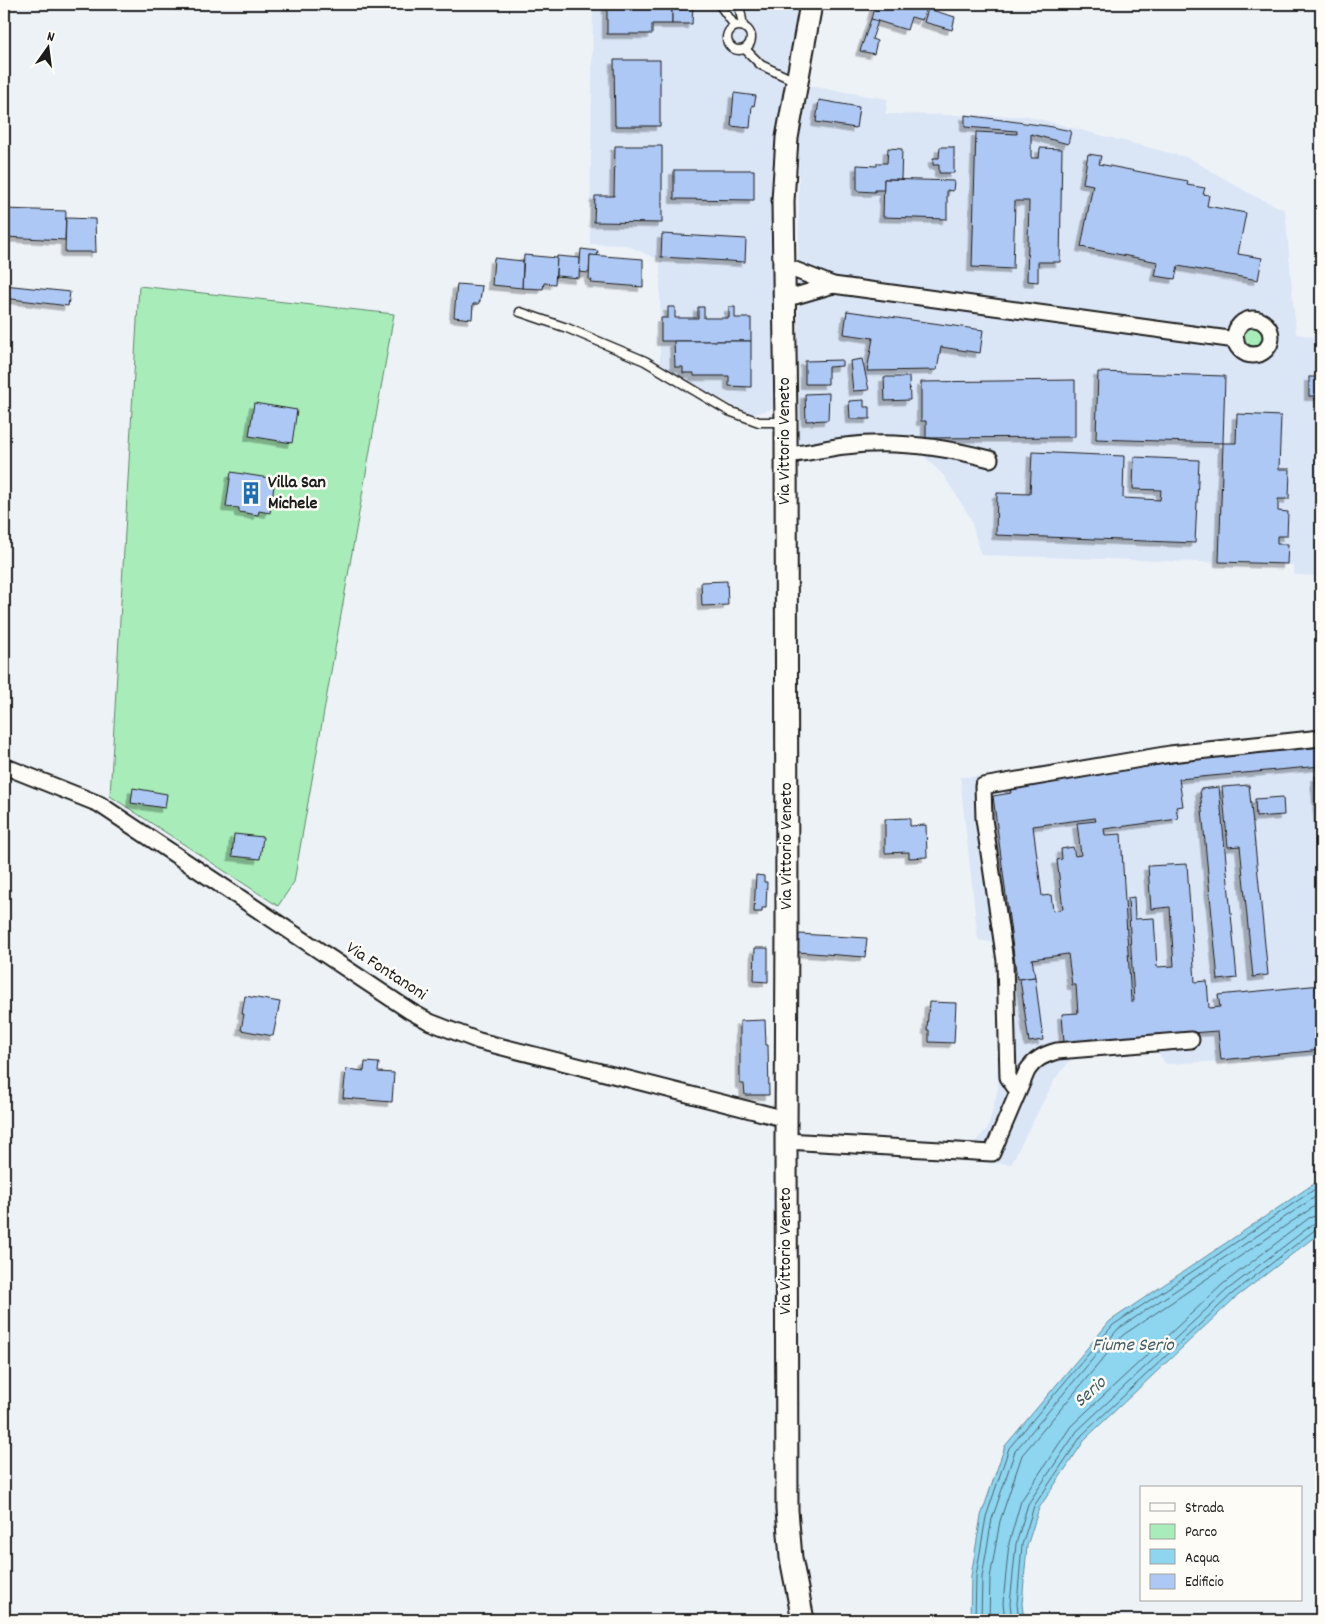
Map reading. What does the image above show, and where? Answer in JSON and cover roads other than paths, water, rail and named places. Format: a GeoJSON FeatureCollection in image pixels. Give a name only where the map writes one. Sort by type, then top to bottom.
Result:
{"type":"FeatureCollection","features":[{"type":"Feature","properties":{"kind":"main road","name":"Via Vittorio Veneto"},"geometry":{"type":"LineString","coordinates":[[803,1620],[791,1558],[787,1510],[786,1119],[788,912],[783,201],[787,138],[810,4]]}},
{"type":"Feature","properties":{"kind":"street"},"geometry":{"type":"LineString","coordinates":[[783,268],[795,270],[833,284],[1236,340]]}},
{"type":"Feature","properties":{"kind":"street"},"geometry":{"type":"LineString","coordinates":[[783,296],[795,296],[833,284]]}},
{"type":"Feature","properties":{"kind":"street"},"geometry":{"type":"LineString","coordinates":[[785,456],[847,446],[893,444],[960,451],[990,458]]}},
{"type":"Feature","properties":{"kind":"street"},"geometry":{"type":"LineString","coordinates":[[1019,1089],[1014,1086],[1008,1076],[1005,961],[984,819],[983,786],[1170,754],[1321,738]]}},
{"type":"Feature","properties":{"kind":"street","name":"Via Fontanoni"},"geometry":{"type":"LineString","coordinates":[[4,766],[99,804],[410,1011],[430,1022],[479,1041],[786,1119]]}},
{"type":"Feature","properties":{"kind":"street"},"geometry":{"type":"LineString","coordinates":[[786,1141],[992,1153],[1027,1071],[1033,1062],[1044,1055],[1057,1051],[1191,1040]]}},
{"type":"Feature","properties":{"kind":"lane"},"geometry":{"type":"LineString","coordinates":[[719,4],[739,26],[749,31],[751,39],[748,46],[741,50],[733,49],[728,43],[727,35],[739,26]]}},
{"type":"Feature","properties":{"kind":"lane"},"geometry":{"type":"LineString","coordinates":[[739,4],[739,26]]}},
{"type":"Feature","properties":{"kind":"lane"},"geometry":{"type":"LineString","coordinates":[[745,49],[761,65],[797,77]]}},
{"type":"Feature","properties":{"kind":"lane"},"geometry":{"type":"LineString","coordinates":[[520,312],[567,328],[645,361],[729,410],[759,422],[786,422]]}},
{"type":"Feature","properties":{"kind":"water","name":"Fiume Serio"},"geometry":{"type":"Polygon","coordinates":[[[1321,1179],[1321,1232],[1235,1298],[1086,1438],[1039,1508],[1027,1546],[1022,1604],[1024,1620],[970,1620],[971,1576],[981,1516],[1005,1446],[1110,1321],[1321,1179]]]}},
{"type":"Feature","properties":{"kind":"place","name":"Villa San Michele"},"geometry":{"type":"Point","coordinates":[251,493]}},
{"type":"Feature","properties":{"kind":"water label","name":"Serio"},"geometry":{"type":"Point","coordinates":[1091,1393]}}]}
